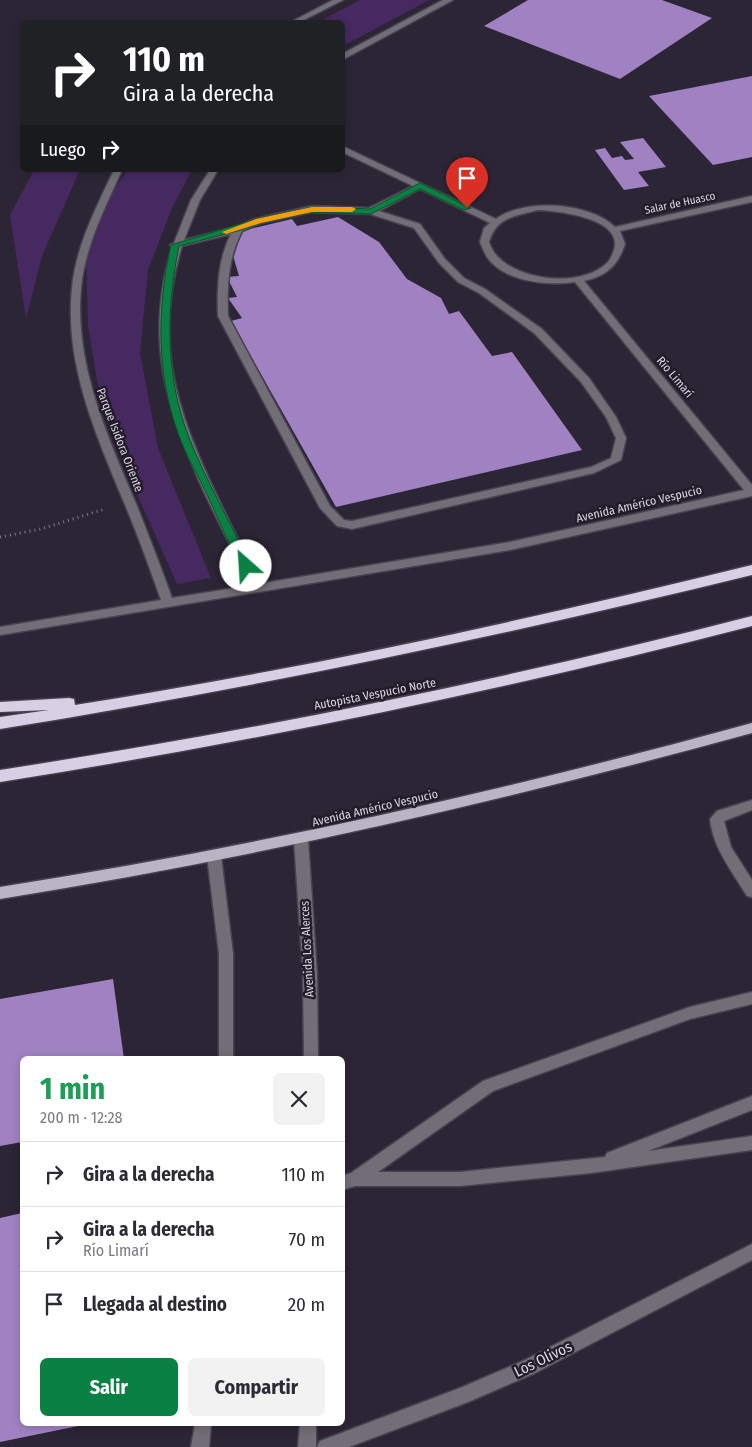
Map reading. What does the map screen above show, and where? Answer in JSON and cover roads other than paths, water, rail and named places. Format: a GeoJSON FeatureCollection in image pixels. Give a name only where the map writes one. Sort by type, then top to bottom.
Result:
{"type":"FeatureCollection","features":[{"type":"Feature","properties":{"kind":"highway"},"geometry":{"type":"LineString","coordinates":[[0,722],[153,699],[505,629],[752,570]]}},
{"type":"Feature","properties":{"kind":"highway","name":"Autopista Vespucio Norte"},"geometry":{"type":"LineString","coordinates":[[0,776],[204,743],[454,694],[752,621]]}},
{"type":"Feature","properties":{"kind":"highway"},"geometry":{"type":"LineString","coordinates":[[0,707],[153,699]]}},
{"type":"Feature","properties":{"kind":"main road","name":"Avenida Américo Vespucio"},"geometry":{"type":"LineString","coordinates":[[0,894],[301,839],[517,790],[752,728]]}},
{"type":"Feature","properties":{"kind":"street"},"geometry":{"type":"LineString","coordinates":[[299,20],[338,0]]}},
{"type":"Feature","properties":{"kind":"street"},"geometry":{"type":"LineString","coordinates":[[345,56],[449,0]]}},
{"type":"Feature","properties":{"kind":"street"},"geometry":{"type":"LineString","coordinates":[[345,149],[495,222]]}},
{"type":"Feature","properties":{"kind":"street","name":"Parque Isidora Oriente"},"geometry":{"type":"LineString","coordinates":[[117,172],[88,234],[76,282],[74,307],[78,358],[87,397],[157,566],[168,603]]}},
{"type":"Feature","properties":{"kind":"street"},"geometry":{"type":"LineString","coordinates":[[213,172],[191,208],[176,245],[168,280],[164,325],[165,352],[174,403],[183,435],[246,566],[261,588]]}},
{"type":"Feature","properties":{"kind":"street"},"geometry":{"type":"LineString","coordinates":[[371,211],[420,186]]}},
{"type":"Feature","properties":{"kind":"street","name":"Salar de Huasco"},"geometry":{"type":"LineString","coordinates":[[613,230],[752,199]]}},
{"type":"Feature","properties":{"kind":"street"},"geometry":{"type":"LineString","coordinates":[[556,207],[590,214],[613,230],[620,244],[615,259],[601,272],[578,280],[563,282],[532,279],[505,269],[495,262],[485,246],[485,237],[495,222],[521,209],[556,207]]}},
{"type":"Feature","properties":{"kind":"street"},"geometry":{"type":"LineString","coordinates":[[176,245],[238,229],[258,221],[312,209],[371,211],[417,226],[442,261],[461,280],[482,292],[538,331],[585,380],[611,417],[621,438],[616,460],[594,470],[352,525],[341,523],[326,508],[224,316],[222,284],[232,243],[238,229]]}},
{"type":"Feature","properties":{"kind":"street","name":"Río Limarí"},"geometry":{"type":"LineString","coordinates":[[578,280],[752,492]]}},
{"type":"Feature","properties":{"kind":"street","name":"Avenida Américo Vespucio"},"geometry":{"type":"LineString","coordinates":[[0,631],[510,546],[752,492]]}},
{"type":"Feature","properties":{"kind":"street"},"geometry":{"type":"LineString","coordinates":[[752,805],[722,815],[717,819],[717,827],[723,845],[752,892]]}},
{"type":"Feature","properties":{"kind":"street","name":"Avenida Los Alerces"},"geometry":{"type":"LineString","coordinates":[[301,839],[310,975],[311,1056]]}},
{"type":"Feature","properties":{"kind":"street"},"geometry":{"type":"LineString","coordinates":[[214,856],[226,954],[226,1056]]}},
{"type":"Feature","properties":{"kind":"street"},"geometry":{"type":"LineString","coordinates":[[349,1181],[488,1086],[690,1013],[752,998]]}},
{"type":"Feature","properties":{"kind":"street"},"geometry":{"type":"LineString","coordinates":[[591,1166],[752,1103]]}},
{"type":"Feature","properties":{"kind":"street"},"geometry":{"type":"LineString","coordinates":[[349,1181],[460,1179],[591,1166],[752,1143]]}},
{"type":"Feature","properties":{"kind":"street","name":"Los Olivos"},"geometry":{"type":"LineString","coordinates":[[326,1447],[462,1396],[529,1367],[752,1252]]}},
{"type":"Feature","properties":{"kind":"street"},"geometry":{"type":"LineString","coordinates":[[200,1447],[203,1426]]}},
{"type":"Feature","properties":{"kind":"street"},"geometry":{"type":"LineString","coordinates":[[307,1447],[308,1426]]}}]}
